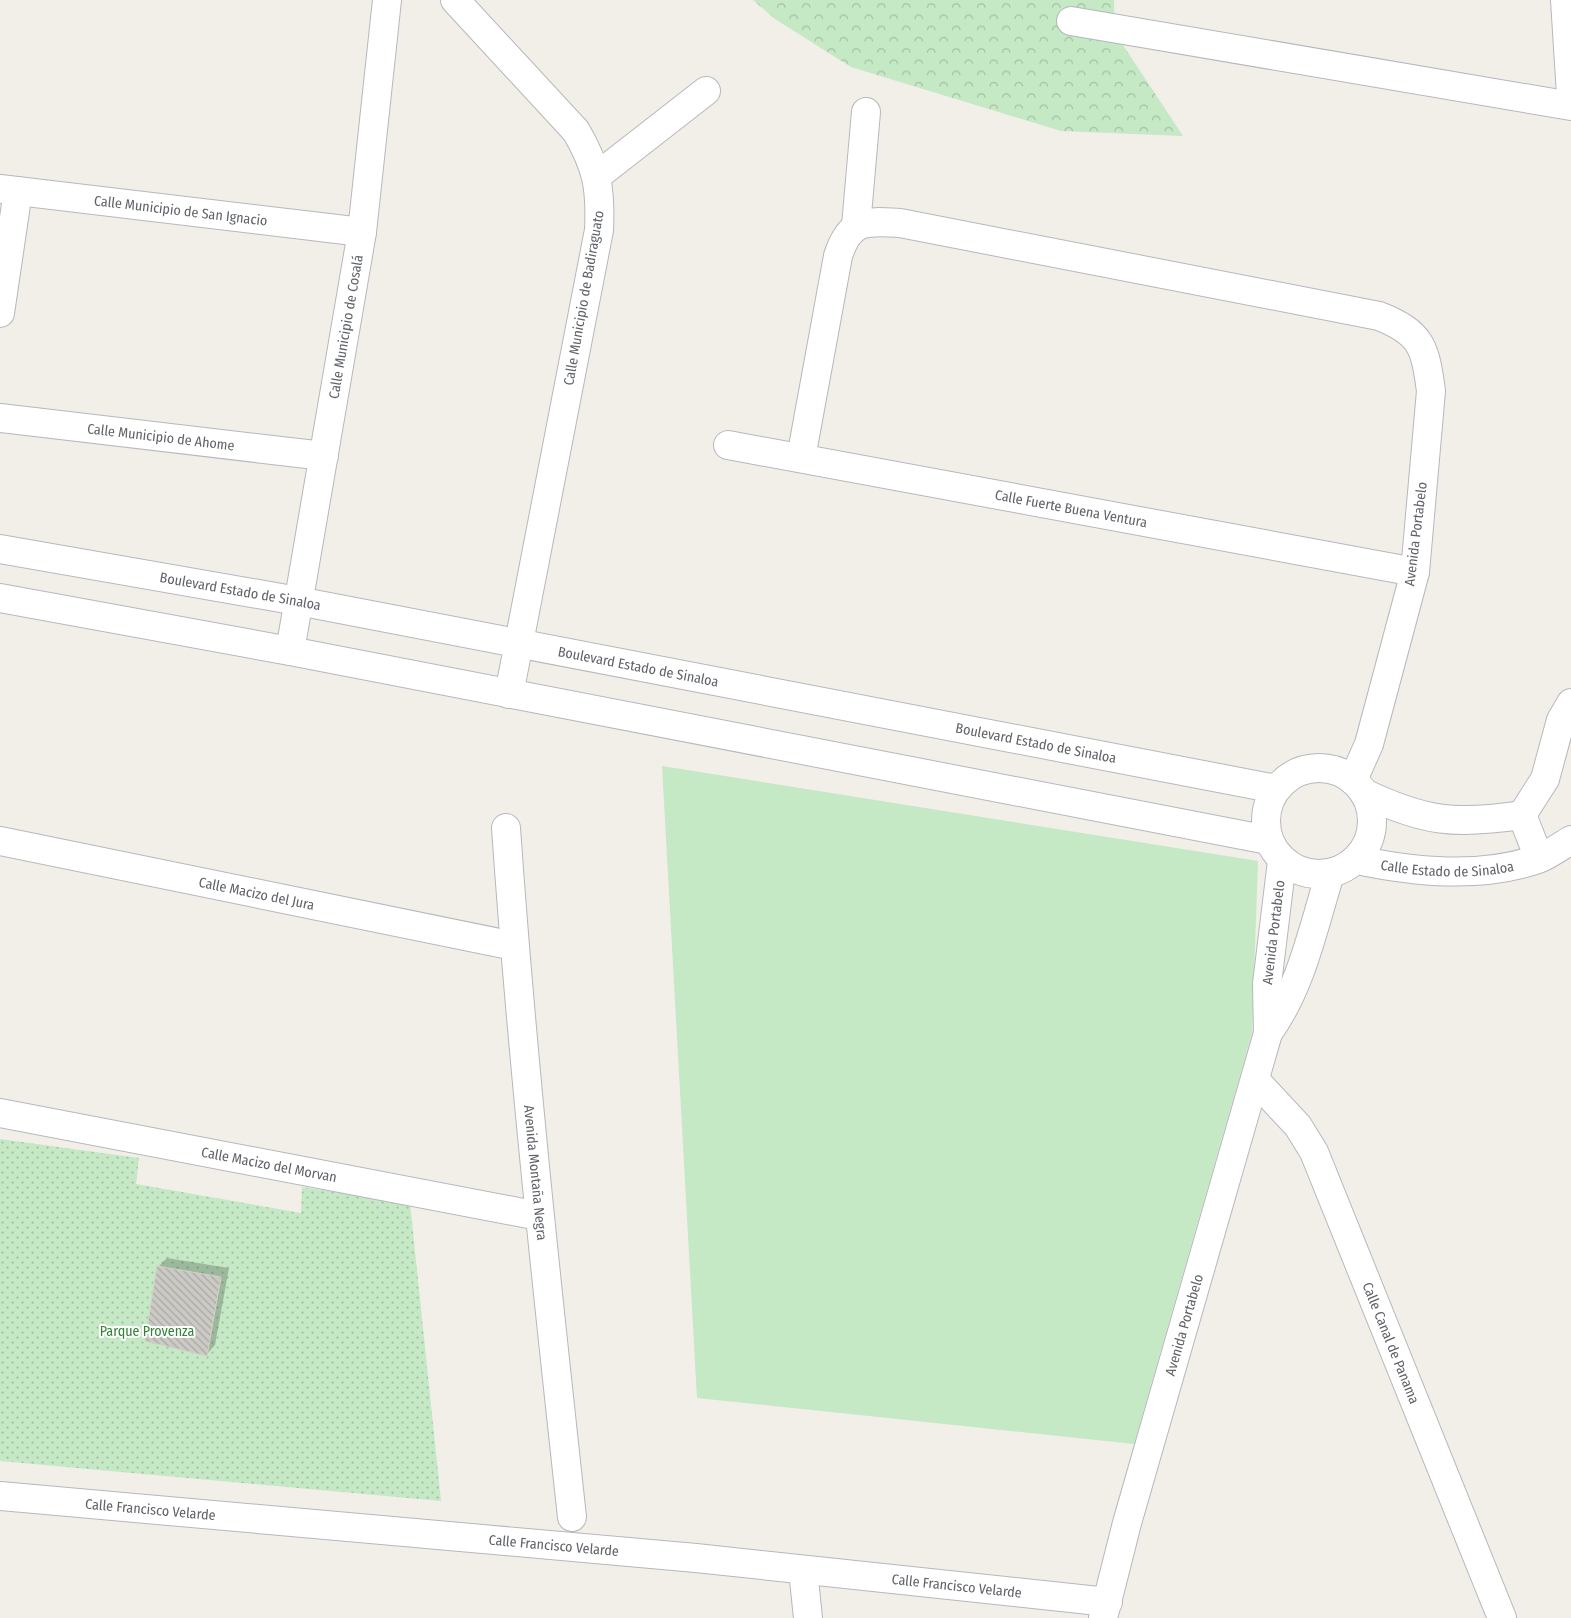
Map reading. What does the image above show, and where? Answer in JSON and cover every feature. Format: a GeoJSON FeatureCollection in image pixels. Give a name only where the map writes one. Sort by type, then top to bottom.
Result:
{"type":"FeatureCollection","features":[{"type":"Feature","properties":{"kind":"street","name":"Calle Municipio de Cosalá"},"geometry":{"type":"LineString","coordinates":[[290,651],[362,232],[387,0]]}},
{"type":"Feature","properties":{"kind":"street","name":"Calle Municipio de Badiraguato"},"geometry":{"type":"LineString","coordinates":[[455,0],[576,131],[590,156],[597,176],[601,202],[599,230],[509,694]]}},
{"type":"Feature","properties":{"kind":"street"},"geometry":{"type":"LineString","coordinates":[[1071,21],[1571,90],[1565,0]]}},
{"type":"Feature","properties":{"kind":"street"},"geometry":{"type":"LineString","coordinates":[[597,176],[706,91]]}},
{"type":"Feature","properties":{"kind":"street"},"geometry":{"type":"LineString","coordinates":[[801,458],[838,256],[844,238],[856,226],[866,112]]}},
{"type":"Feature","properties":{"kind":"street","name":"Calle Municipio de San Ignacio"},"geometry":{"type":"LineString","coordinates":[[9,190],[362,232]]}},
{"type":"Feature","properties":{"kind":"street"},"geometry":{"type":"LineString","coordinates":[[0,314],[9,190]]}},
{"type":"Feature","properties":{"kind":"street","name":"Avenida Portabelo"},"geometry":{"type":"LineString","coordinates":[[856,226],[875,222],[900,223],[1379,316],[1402,325],[1419,341],[1427,364],[1431,391],[1415,572],[1358,786]]}},
{"type":"Feature","properties":{"kind":"street","name":"Calle Municipio de Ahome"},"geometry":{"type":"LineString","coordinates":[[0,418],[324,456]]}},
{"type":"Feature","properties":{"kind":"street","name":"Calle Fuerte Buena Ventura"},"geometry":{"type":"LineString","coordinates":[[728,445],[1415,572]]}},
{"type":"Feature","properties":{"kind":"street","name":"Boulevard Estado de Sinaloa"},"geometry":{"type":"LineString","coordinates":[[0,549],[298,601],[633,667],[1276,788]]}},
{"type":"Feature","properties":{"kind":"street"},"geometry":{"type":"LineString","coordinates":[[0,598],[290,651],[509,694],[1275,851],[1305,873],[1330,874],[1345,868],[1356,860],[1370,840],[1372,816],[1358,786]]}},
{"type":"Feature","properties":{"kind":"street"},"geometry":{"type":"LineString","coordinates":[[1275,851],[1265,822],[1267,804],[1276,788],[1292,775],[1313,768],[1334,770],[1401,810],[1441,820],[1481,821],[1522,815],[1545,779],[1562,720],[1571,703]]}},
{"type":"Feature","properties":{"kind":"street"},"geometry":{"type":"LineString","coordinates":[[1522,815],[1539,858]]}},
{"type":"Feature","properties":{"kind":"street","name":"Avenida Montaña Negra"},"geometry":{"type":"LineString","coordinates":[[506,828],[514,946],[539,1216],[572,1517]]}},
{"type":"Feature","properties":{"kind":"street","name":"Calle Estado de Sinaloa"},"geometry":{"type":"LineString","coordinates":[[1356,860],[1402,869],[1449,872],[1496,868],[1539,858],[1571,840]]}},
{"type":"Feature","properties":{"kind":"street","name":"Calle Macizo del Jura"},"geometry":{"type":"LineString","coordinates":[[0,841],[514,946]]}},
{"type":"Feature","properties":{"kind":"street","name":"Avenida Portabelo"},"geometry":{"type":"LineString","coordinates":[[1106,1610],[1127,1523],[1256,1081],[1268,1033],[1267,984],[1275,851]]}},
{"type":"Feature","properties":{"kind":"street","name":"Avenida Portabelo"},"geometry":{"type":"LineString","coordinates":[[1268,1033],[1284,1011],[1299,978],[1330,874]]}},
{"type":"Feature","properties":{"kind":"street","name":"Calle Canal de Panama"},"geometry":{"type":"LineString","coordinates":[[1256,1081],[1298,1126],[1314,1152],[1502,1618]]}},
{"type":"Feature","properties":{"kind":"street","name":"Calle Macizo del Morvan"},"geometry":{"type":"LineString","coordinates":[[0,1113],[539,1216]]}},
{"type":"Feature","properties":{"kind":"street","name":"Calle Francisco Velarde"},"geometry":{"type":"LineString","coordinates":[[0,1496],[803,1570],[1106,1610]]}},
{"type":"Feature","properties":{"kind":"street"},"geometry":{"type":"LineString","coordinates":[[803,1570],[808,1618]]}},
{"type":"Feature","properties":{"kind":"green space"},"geometry":{"type":"Polygon","coordinates":[[[753,0],[1114,0],[1115,33],[1183,136],[1061,131],[851,67],[775,19],[753,0]]]}},
{"type":"Feature","properties":{"kind":"green space"},"geometry":{"type":"Polygon","coordinates":[[[662,766],[1258,861],[1252,1033],[1134,1444],[697,1398],[662,766]]]}},
{"type":"Feature","properties":{"kind":"green space","name":"Parque Provenza"},"geometry":{"type":"Polygon","coordinates":[[[0,1139],[139,1158],[136,1184],[301,1213],[302,1187],[410,1203],[441,1501],[0,1461],[0,1139]]]}},
{"type":"Feature","properties":{"kind":"building"},"geometry":{"type":"Polygon","coordinates":[[[157,1266],[221,1277],[207,1356],[145,1341],[157,1266]]]}}]}
